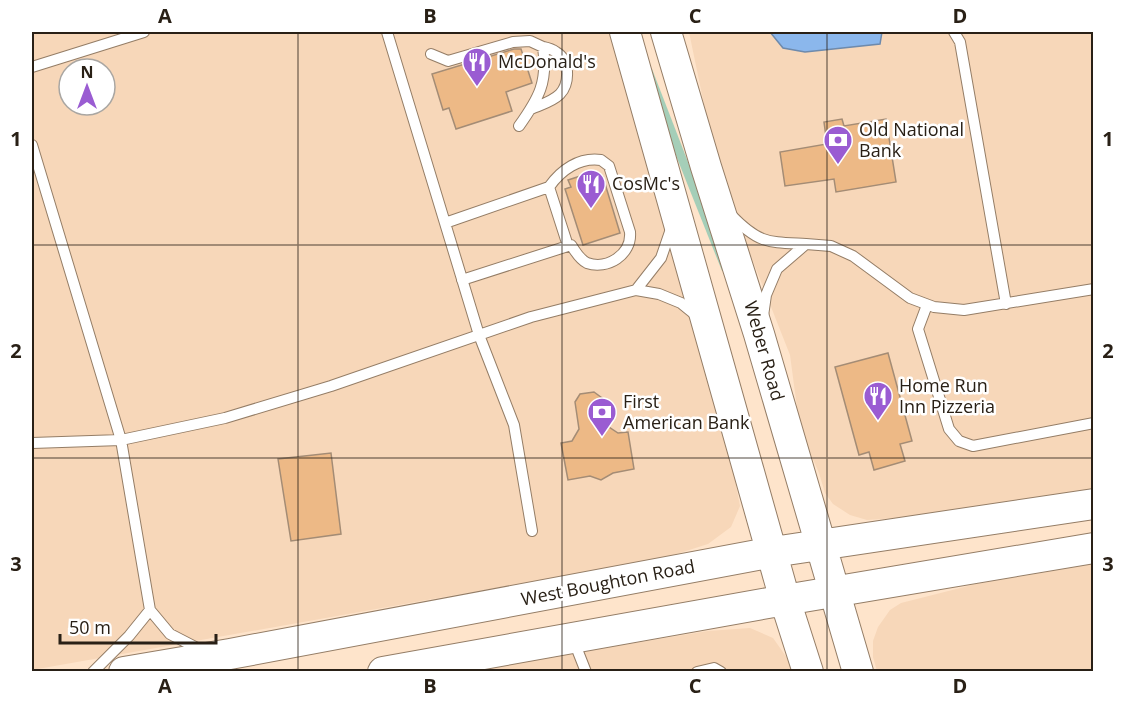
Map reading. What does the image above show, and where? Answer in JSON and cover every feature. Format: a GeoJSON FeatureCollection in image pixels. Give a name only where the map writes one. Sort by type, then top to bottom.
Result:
{"type":"FeatureCollection","features":[{"type":"Feature","properties":{"kind":"main road"},"geometry":{"type":"LineString","coordinates":[[625,32],[785,600],[808,672]]}},
{"type":"Feature","properties":{"kind":"main road","name":"Weber Road"},"geometry":{"type":"LineString","coordinates":[[666,32],[759,334],[858,672]]}},
{"type":"Feature","properties":{"kind":"main road","name":"West Boughton Road"},"geometry":{"type":"LineString","coordinates":[[124,672],[772,552],[1094,504]]}},
{"type":"Feature","properties":{"kind":"main road"},"geometry":{"type":"LineString","coordinates":[[382,672],[785,600],[1094,549]]}},
{"type":"Feature","properties":{"kind":"lane"},"geometry":{"type":"LineString","coordinates":[[32,67],[144,32]]}},
{"type":"Feature","properties":{"kind":"lane"},"geometry":{"type":"LineString","coordinates":[[387,32],[479,335],[514,425],[532,531]]}},
{"type":"Feature","properties":{"kind":"lane"},"geometry":{"type":"LineString","coordinates":[[954,32],[960,42],[1006,304]]}},
{"type":"Feature","properties":{"kind":"lane"},"geometry":{"type":"LineString","coordinates":[[431,54],[448,61],[513,42],[530,41],[553,50],[563,59],[566,67],[564,88],[555,98],[530,110]]}},
{"type":"Feature","properties":{"kind":"lane"},"geometry":{"type":"LineString","coordinates":[[519,126],[543,85],[545,66],[543,47]]}},
{"type":"Feature","properties":{"kind":"lane"},"geometry":{"type":"LineString","coordinates":[[32,145],[121,440],[150,610],[170,633],[200,650],[230,654]]}},
{"type":"Feature","properties":{"kind":"lane"},"geometry":{"type":"LineString","coordinates":[[445,223],[549,187],[564,169],[590,160],[601,160],[609,166],[630,232],[628,249],[620,257],[606,262],[593,264],[581,259],[571,245],[462,280]]}},
{"type":"Feature","properties":{"kind":"lane"},"geometry":{"type":"LineString","coordinates":[[549,187],[568,246]]}},
{"type":"Feature","properties":{"kind":"lane"},"geometry":{"type":"LineString","coordinates":[[718,201],[745,230],[768,242],[831,246],[854,256],[910,298],[934,307],[964,310],[1094,290]]}},
{"type":"Feature","properties":{"kind":"lane"},"geometry":{"type":"LineString","coordinates":[[636,290],[661,258],[667,245],[676,210]]}},
{"type":"Feature","properties":{"kind":"lane"},"geometry":{"type":"LineString","coordinates":[[759,334],[766,295],[777,269],[806,244]]}},
{"type":"Feature","properties":{"kind":"lane"},"geometry":{"type":"LineString","coordinates":[[32,443],[121,440],[225,418],[331,386],[531,317],[636,290],[659,294],[681,303],[708,325]]}},
{"type":"Feature","properties":{"kind":"lane"},"geometry":{"type":"LineString","coordinates":[[927,305],[918,329],[949,429],[959,441],[973,446],[1094,423]]}},
{"type":"Feature","properties":{"kind":"lane"},"geometry":{"type":"LineString","coordinates":[[93,672],[129,636],[150,610]]}},
{"type":"Feature","properties":{"kind":"lane"},"geometry":{"type":"LineString","coordinates":[[573,638],[586,672]]}},
{"type":"Feature","properties":{"kind":"lane"},"geometry":{"type":"LineString","coordinates":[[697,672],[714,668],[721,672]]}},
{"type":"Feature","properties":{"kind":"shaded area"},"geometry":{"type":"Polygon","coordinates":[[[32,32],[610,32],[729,449],[740,506],[731,527],[708,544],[664,558],[32,670],[32,32]]]}},
{"type":"Feature","properties":{"kind":"shaded area"},"geometry":{"type":"Polygon","coordinates":[[[689,32],[1093,32],[1093,491],[941,515],[867,520],[850,515],[833,504],[825,493],[800,430],[790,355],[730,203],[712,143],[689,32]]]}},
{"type":"Feature","properties":{"kind":"shaded area"},"geometry":{"type":"Polygon","coordinates":[[[1093,564],[1093,671],[877,671],[873,657],[873,641],[878,627],[890,610],[901,603],[976,584],[1093,564]]]}},
{"type":"Feature","properties":{"kind":"shaded area"},"geometry":{"type":"Polygon","coordinates":[[[750,628],[773,638],[795,672],[457,672],[708,631],[750,628]]]}},
{"type":"Feature","properties":{"kind":"green space"},"geometry":{"type":"Polygon","coordinates":[[[652,69],[700,193],[725,271],[722,271],[673,148],[649,70],[652,69]]]}},
{"type":"Feature","properties":{"kind":"water"},"geometry":{"type":"Polygon","coordinates":[[[770,32],[882,32],[880,44],[805,52],[783,48],[770,32]]]}},
{"type":"Feature","properties":{"kind":"building","name":"McDonald's"},"geometry":{"type":"Polygon","coordinates":[[[514,49],[521,49],[532,83],[506,92],[512,111],[456,129],[449,108],[443,110],[432,74],[514,49]]]}},
{"type":"Feature","properties":{"kind":"building","name":"Old National Bank"},"geometry":{"type":"Polygon","coordinates":[[[842,119],[844,126],[886,119],[896,182],[836,192],[834,179],[785,186],[780,152],[827,144],[824,122],[842,119]]]}},
{"type":"Feature","properties":{"kind":"building"},"geometry":{"type":"Polygon","coordinates":[[[593,172],[596,179],[603,177],[620,233],[583,245],[565,189],[571,187],[568,180],[593,172]]]}},
{"type":"Feature","properties":{"kind":"building","name":"Home Run Inn Pizzeria"},"geometry":{"type":"Polygon","coordinates":[[[888,353],[912,441],[900,444],[905,461],[874,470],[869,452],[859,455],[835,367],[888,353]]]}},
{"type":"Feature","properties":{"kind":"building","name":"First American Bank"},"geometry":{"type":"Polygon","coordinates":[[[594,392],[602,398],[606,425],[618,433],[628,432],[634,469],[613,473],[601,480],[590,476],[568,480],[561,443],[572,441],[579,429],[575,402],[580,394],[594,392]]]}},
{"type":"Feature","properties":{"kind":"building"},"geometry":{"type":"Polygon","coordinates":[[[331,453],[341,534],[291,541],[278,459],[331,453]]]}},
{"type":"Feature","properties":{"kind":"place","name":"McDonald's"},"geometry":{"type":"Point","coordinates":[477,88]}},
{"type":"Feature","properties":{"kind":"place","name":"Old National Bank"},"geometry":{"type":"Point","coordinates":[838,166]}},
{"type":"Feature","properties":{"kind":"place","name":"CosMc's"},"geometry":{"type":"Point","coordinates":[591,210]}},
{"type":"Feature","properties":{"kind":"place","name":"Home Run Inn Pizzeria"},"geometry":{"type":"Point","coordinates":[878,422]}},
{"type":"Feature","properties":{"kind":"place","name":"First American Bank"},"geometry":{"type":"Point","coordinates":[602,438]}}]}
